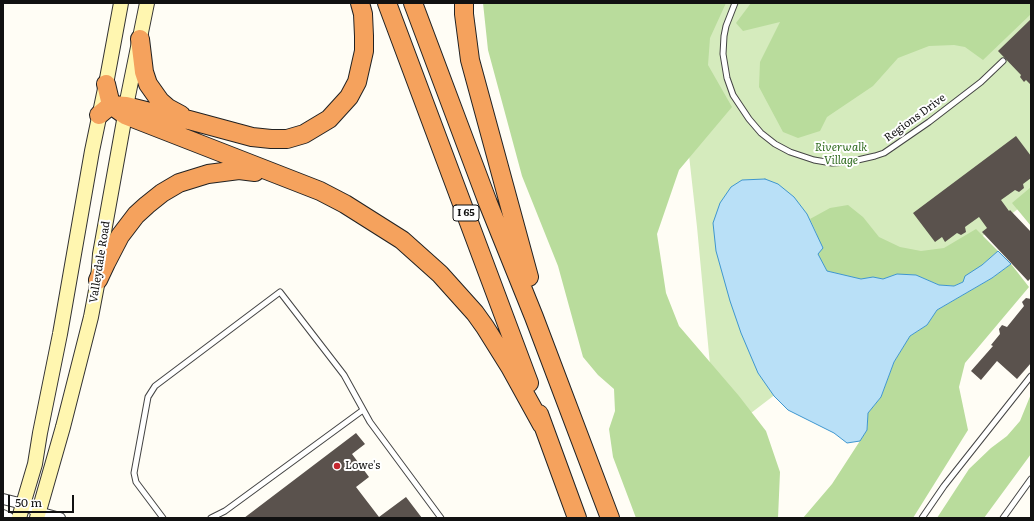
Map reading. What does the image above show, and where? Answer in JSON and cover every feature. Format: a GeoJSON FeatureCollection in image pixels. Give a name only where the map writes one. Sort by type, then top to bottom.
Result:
{"type":"FeatureCollection","features":[{"type":"Feature","properties":{"kind":"highway"},"geometry":{"type":"LineString","coordinates":[[115,110],[189,120],[252,137],[287,139],[304,134],[329,119],[349,97],[356,82],[361,66],[364,43],[363,14],[360,3]]}},
{"type":"Feature","properties":{"kind":"highway","name":"I 65"},"geometry":{"type":"LineString","coordinates":[[387,3],[531,389],[542,425],[577,518]]}},
{"type":"Feature","properties":{"kind":"highway","name":"I 65"},"geometry":{"type":"LineString","coordinates":[[413,3],[488,203],[522,284],[610,518]]}},
{"type":"Feature","properties":{"kind":"highway"},"geometry":{"type":"LineString","coordinates":[[464,3],[470,60],[535,298],[547,351]]}},
{"type":"Feature","properties":{"kind":"highway"},"geometry":{"type":"LineString","coordinates":[[140,39],[144,72],[148,84],[160,101],[168,108],[189,120]]}},
{"type":"Feature","properties":{"kind":"highway"},"geometry":{"type":"LineString","coordinates":[[106,84],[115,110],[268,172],[320,191],[345,204],[384,228],[424,258],[457,292],[485,327],[510,367],[542,425]]}},
{"type":"Feature","properties":{"kind":"highway"},"geometry":{"type":"LineString","coordinates":[[98,280],[120,236],[136,215],[162,193],[179,183],[218,172],[239,170],[268,172]]}},
{"type":"Feature","properties":{"kind":"main road"},"geometry":{"type":"LineString","coordinates":[[106,84],[121,3]]}},
{"type":"Feature","properties":{"kind":"main road","name":"Valleydale Road"},"geometry":{"type":"LineString","coordinates":[[18,518],[35,464],[62,327],[115,110],[140,39],[147,3]]}},
{"type":"Feature","properties":{"kind":"main road","name":"Valleydale Road"},"geometry":{"type":"LineString","coordinates":[[34,516],[63,427],[91,317],[98,280],[115,110]]}},
{"type":"Feature","properties":{"kind":"street"},"geometry":{"type":"LineString","coordinates":[[3,498],[23,504],[34,516],[60,518]]}},
{"type":"Feature","properties":{"kind":"street"},"geometry":{"type":"LineString","coordinates":[[3,515],[9,518]]}},
{"type":"Feature","properties":{"kind":"lane","name":"Regions Drive"},"geometry":{"type":"LineString","coordinates":[[735,3],[726,26],[723,54],[727,78],[733,95],[743,111],[761,133],[775,144],[790,152],[814,160],[832,163],[849,162],[884,153],[929,122],[981,82],[1003,61]]}},
{"type":"Feature","properties":{"kind":"lane"},"geometry":{"type":"LineString","coordinates":[[163,518],[136,482],[134,473],[148,397],[155,386],[280,292],[344,375],[370,422],[441,518]]}},
{"type":"Feature","properties":{"kind":"lane"},"geometry":{"type":"LineString","coordinates":[[922,518],[944,486],[1031,376]]}},
{"type":"Feature","properties":{"kind":"lane"},"geometry":{"type":"LineString","coordinates":[[211,518],[225,511],[363,410]]}},
{"type":"Feature","properties":{"kind":"lane"},"geometry":{"type":"LineString","coordinates":[[1003,518],[1031,480]]}},
{"type":"Feature","properties":{"kind":"green space"},"geometry":{"type":"Polygon","coordinates":[[[483,3],[726,3],[710,38],[708,65],[732,107],[679,170],[657,234],[666,293],[679,326],[739,396],[766,431],[780,472],[778,518],[636,518],[613,457],[609,429],[615,411],[614,389],[598,375],[583,357],[558,266],[522,176],[488,50],[483,3]]]}},
{"type":"Feature","properties":{"kind":"green space","name":"Riverwalk Village"},"geometry":{"type":"Polygon","coordinates":[[[672,3],[1031,3],[1031,199],[717,439],[697,227],[672,3]]]}},
{"type":"Feature","properties":{"kind":"green space"},"geometry":{"type":"Polygon","coordinates":[[[751,3],[1031,3],[1031,14],[983,60],[965,47],[954,45],[929,46],[898,58],[873,86],[827,117],[820,131],[798,138],[783,132],[759,87],[760,62],[780,22],[743,31],[736,23],[751,3]]]}},
{"type":"Feature","properties":{"kind":"green space"},"geometry":{"type":"Polygon","coordinates":[[[1031,187],[1031,226],[1012,203],[1031,187]]]}},
{"type":"Feature","properties":{"kind":"green space"},"geometry":{"type":"Polygon","coordinates":[[[848,205],[863,217],[879,237],[900,247],[921,251],[944,248],[976,229],[998,251],[963,282],[954,286],[939,285],[916,275],[897,274],[883,279],[873,277],[861,279],[827,271],[818,254],[817,234],[810,219],[830,208],[848,205]]]}},
{"type":"Feature","properties":{"kind":"green space"},"geometry":{"type":"Polygon","coordinates":[[[1011,264],[1029,287],[965,363],[959,387],[968,430],[913,518],[803,518],[832,484],[867,430],[868,413],[881,397],[894,362],[910,336],[927,325],[937,310],[992,278],[1011,264]]]}},
{"type":"Feature","properties":{"kind":"green space"},"geometry":{"type":"Polygon","coordinates":[[[1031,394],[1031,454],[984,518],[937,518],[969,469],[991,448],[1007,436],[1020,421],[1031,394]]]}},
{"type":"Feature","properties":{"kind":"water"},"geometry":{"type":"Polygon","coordinates":[[[765,179],[778,184],[794,197],[807,214],[823,248],[818,254],[827,271],[861,279],[873,277],[883,279],[897,274],[916,275],[939,285],[954,286],[963,282],[965,276],[982,265],[998,251],[1011,264],[992,278],[937,310],[927,325],[910,336],[894,362],[881,397],[868,413],[867,430],[860,441],[847,443],[834,433],[788,410],[774,396],[758,373],[741,333],[716,251],[713,223],[720,203],[731,187],[742,180],[765,179]]]}},
{"type":"Feature","properties":{"kind":"building"},"geometry":{"type":"Polygon","coordinates":[[[1031,19],[1031,85],[1026,80],[1024,82],[1020,77],[1021,75],[998,51],[1031,19]]]}},
{"type":"Feature","properties":{"kind":"building"},"geometry":{"type":"Polygon","coordinates":[[[1016,136],[1031,156],[1031,178],[1023,184],[1024,188],[1019,192],[1015,190],[1001,200],[1009,211],[1010,210],[1031,232],[1031,278],[1028,281],[982,232],[987,228],[979,217],[965,227],[966,232],[961,235],[957,233],[945,242],[942,237],[935,242],[913,213],[1016,136]]]}},
{"type":"Feature","properties":{"kind":"building"},"geometry":{"type":"Polygon","coordinates":[[[1026,298],[1031,299],[1031,363],[1017,379],[997,361],[981,380],[971,371],[993,346],[991,345],[1000,334],[999,329],[1002,325],[1007,327],[1024,306],[1022,302],[1026,298]]]}},
{"type":"Feature","properties":{"kind":"building","name":"Lowe's"},"geometry":{"type":"Polygon","coordinates":[[[356,433],[365,444],[352,454],[369,477],[356,487],[379,517],[406,497],[422,518],[244,518],[356,433]]]}},
{"type":"Feature","properties":{"kind":"place","name":"Lowe's"},"geometry":{"type":"Point","coordinates":[337,466]}}]}
